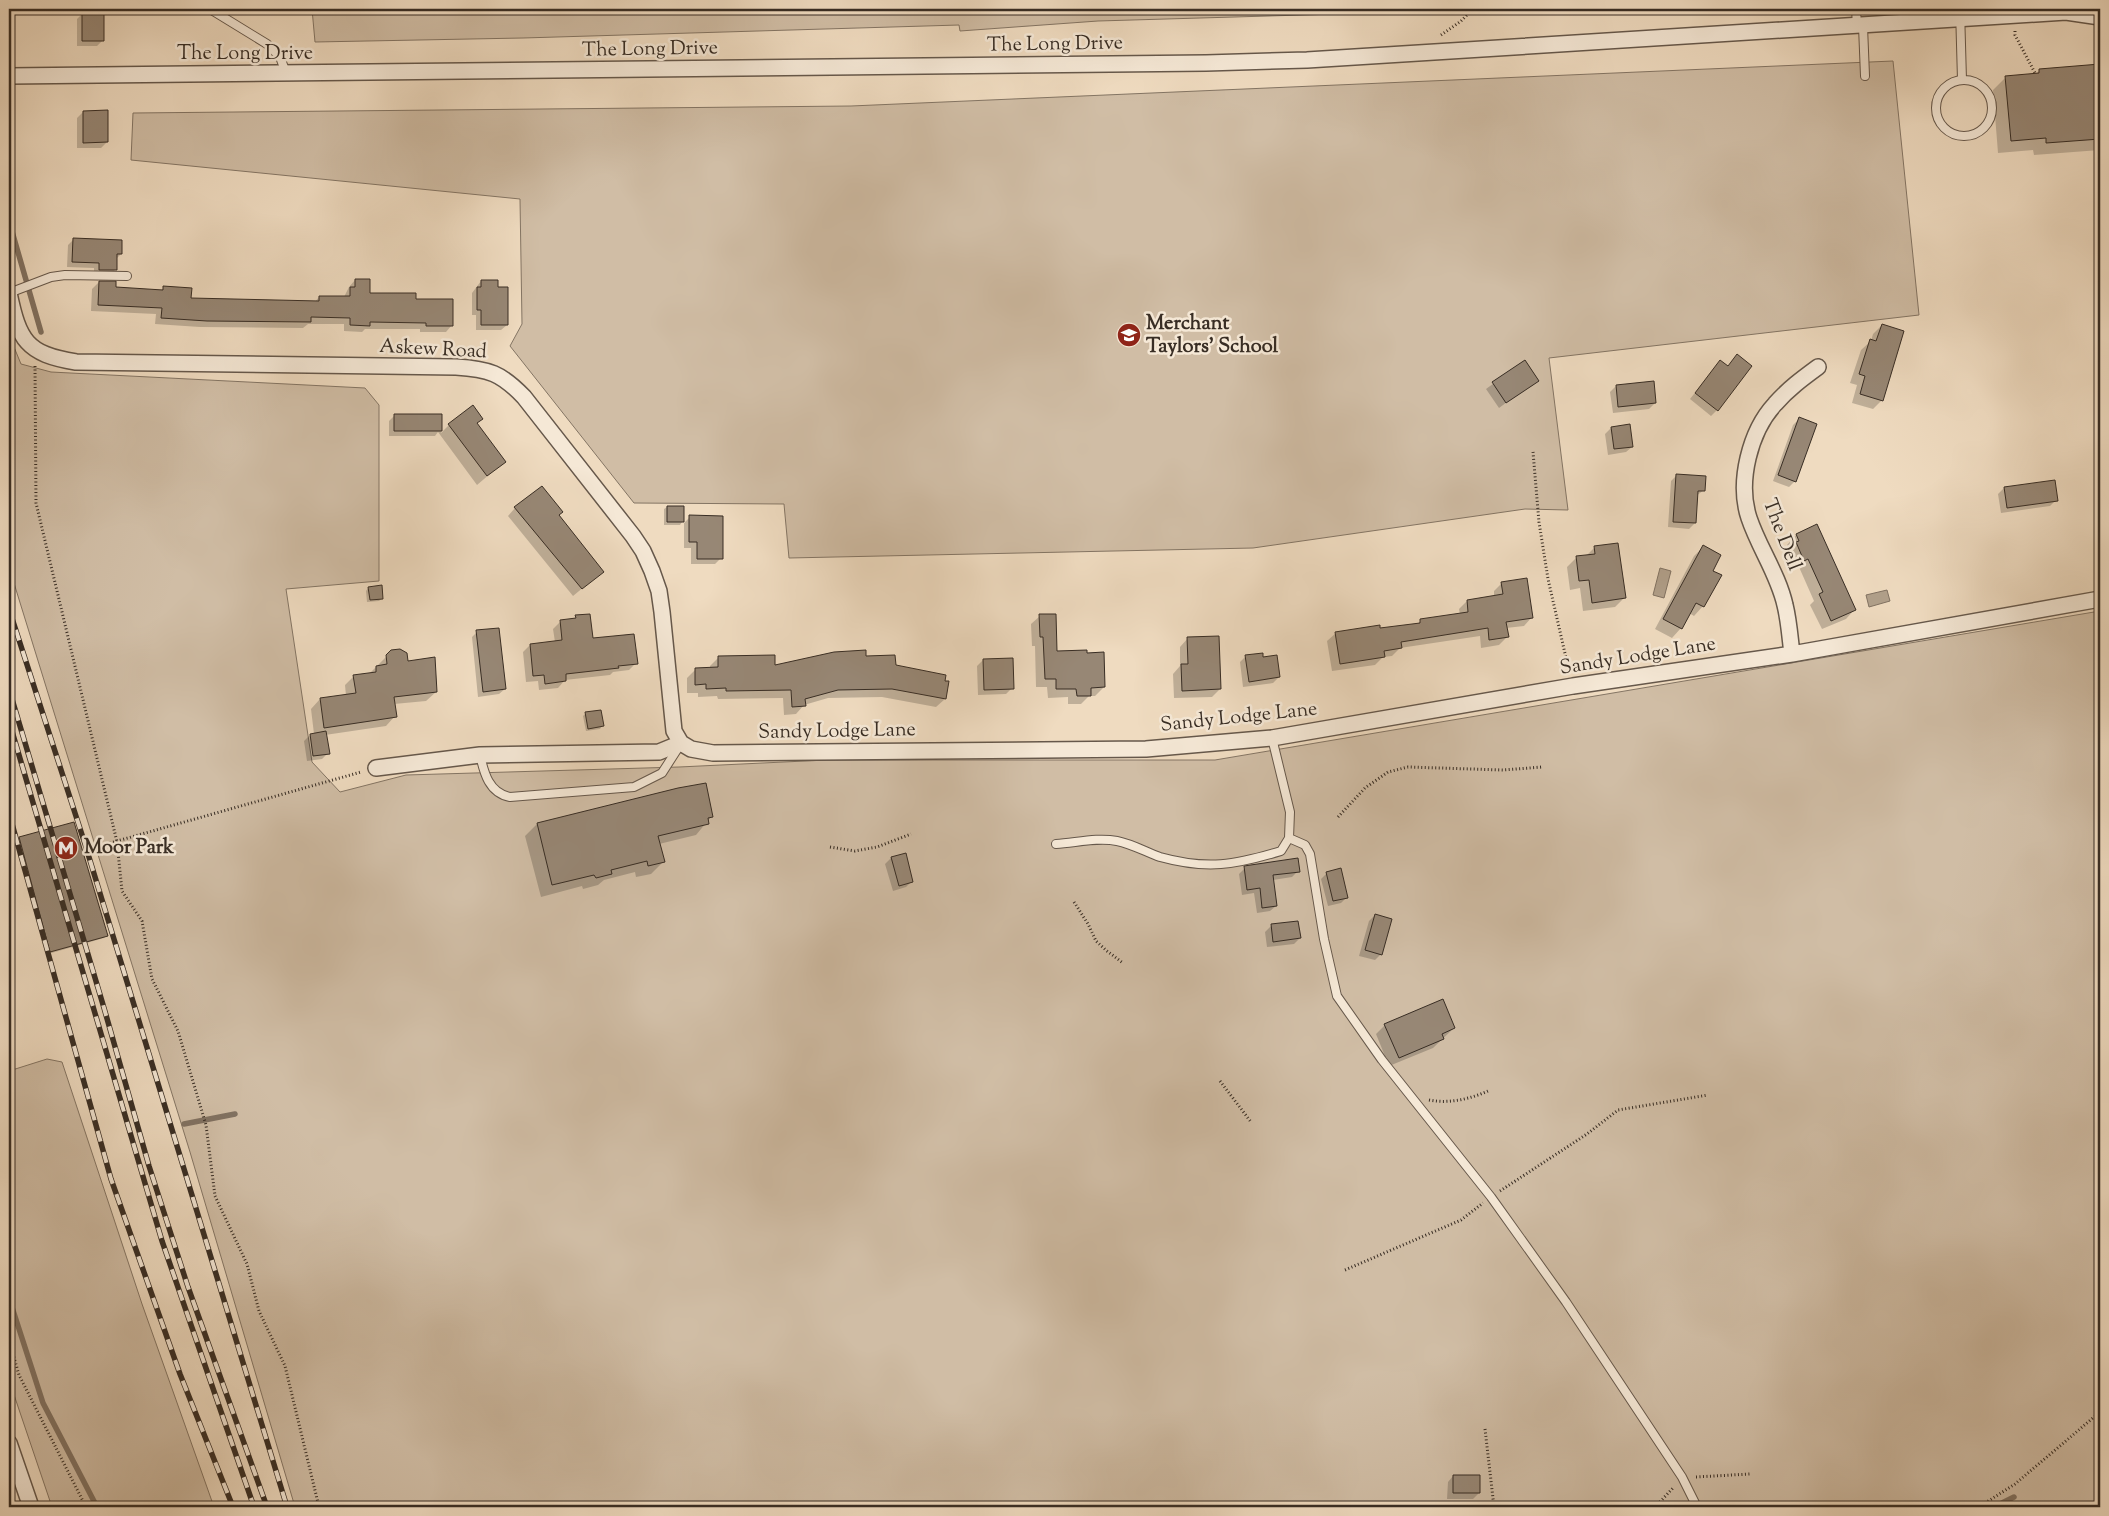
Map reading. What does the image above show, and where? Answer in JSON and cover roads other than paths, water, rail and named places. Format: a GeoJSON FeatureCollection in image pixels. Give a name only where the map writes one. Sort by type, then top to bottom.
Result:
{"type":"FeatureCollection","features":[{"type":"Feature","properties":{"kind":"street","name":"The Long Drive"},"geometry":{"type":"LineString","coordinates":[[9,76],[1206,63],[1307,60],[1860,26],[1960,14],[2016,15],[2051,11],[2100,17]]}},
{"type":"Feature","properties":{"kind":"street","name":"Askew Road"},"geometry":{"type":"LineString","coordinates":[[9,293],[18,329],[23,339],[44,355],[76,362],[456,367],[489,371],[501,376],[524,397],[643,550],[659,590],[674,730],[681,744]]}},
{"type":"Feature","properties":{"kind":"street","name":"The Dell"},"geometry":{"type":"LineString","coordinates":[[1792,654],[1783,598],[1776,575],[1748,516],[1745,496],[1746,475],[1756,436],[1774,404],[1818,367]]}},
{"type":"Feature","properties":{"kind":"street","name":"Sandy Lodge Lane"},"geometry":{"type":"LineString","coordinates":[[681,744],[691,750],[713,753],[1146,749],[1272,738],[1573,686],[1792,654],[2100,599]]}},
{"type":"Feature","properties":{"kind":"street"},"geometry":{"type":"LineString","coordinates":[[372,769],[480,755],[659,752],[681,744]]}},
{"type":"Feature","properties":{"kind":"street"},"geometry":{"type":"LineString","coordinates":[[9,1443],[31,1507]]}},
{"type":"Feature","properties":{"kind":"lane"},"geometry":{"type":"LineString","coordinates":[[210,9],[267,44],[280,57],[287,74]]}},
{"type":"Feature","properties":{"kind":"lane"},"geometry":{"type":"LineString","coordinates":[[1856,9],[1860,26],[1865,76]]}},
{"type":"Feature","properties":{"kind":"lane"},"geometry":{"type":"LineString","coordinates":[[1960,14],[1962,80]]}},
{"type":"Feature","properties":{"kind":"lane"},"geometry":{"type":"LineString","coordinates":[[1962,80],[1980,85],[1990,101],[1991,110],[1989,119],[1984,127],[1968,136],[1959,135],[1943,127],[1938,120],[1936,111],[1936,102],[1940,94],[1946,87],[1962,80]]}},
{"type":"Feature","properties":{"kind":"lane"},"geometry":{"type":"LineString","coordinates":[[9,293],[51,277],[65,275],[127,276]]}},
{"type":"Feature","properties":{"kind":"lane"},"geometry":{"type":"LineString","coordinates":[[1056,844],[1098,839],[1116,841],[1160,856],[1195,864],[1211,865],[1237,864],[1281,851],[1289,838],[1290,812],[1272,738]]}},
{"type":"Feature","properties":{"kind":"lane"},"geometry":{"type":"LineString","coordinates":[[480,755],[484,773],[495,790],[501,795],[510,797],[634,787],[662,773],[681,744]]}},
{"type":"Feature","properties":{"kind":"lane"},"geometry":{"type":"LineString","coordinates":[[1289,838],[1305,845],[1310,854],[1324,939],[1337,996],[1382,1060],[1491,1198],[1566,1302],[1682,1477],[1697,1507]]}},
{"type":"Feature","properties":{"kind":"waterway"},"geometry":{"type":"LineString","coordinates":[[9,221],[41,332]]}},
{"type":"Feature","properties":{"kind":"waterway"},"geometry":{"type":"LineString","coordinates":[[184,1124],[235,1114]]}},
{"type":"Feature","properties":{"kind":"waterway"},"geometry":{"type":"LineString","coordinates":[[9,1298],[43,1403],[97,1507]]}},
{"type":"Feature","properties":{"kind":"waterway"},"geometry":{"type":"LineString","coordinates":[[1994,1507],[2014,1497]]}},
{"type":"Feature","properties":{"kind":"railway"},"geometry":{"type":"LineString","coordinates":[[9,609],[85,844],[287,1507]]}},
{"type":"Feature","properties":{"kind":"railway"},"geometry":{"type":"LineString","coordinates":[[9,689],[149,1166],[188,1287],[267,1507]]}},
{"type":"Feature","properties":{"kind":"railway"},"geometry":{"type":"LineString","coordinates":[[9,721],[162,1241],[254,1507]]}},
{"type":"Feature","properties":{"kind":"railway"},"geometry":{"type":"LineString","coordinates":[[9,813],[111,1179],[180,1374],[233,1507]]}},
{"type":"Feature","properties":{"kind":"place","name":"Merchant Taylors' School"},"geometry":{"type":"Point","coordinates":[1129,335]}},
{"type":"Feature","properties":{"kind":"place","name":"Moor Park"},"geometry":{"type":"Point","coordinates":[66,848]}}]}
